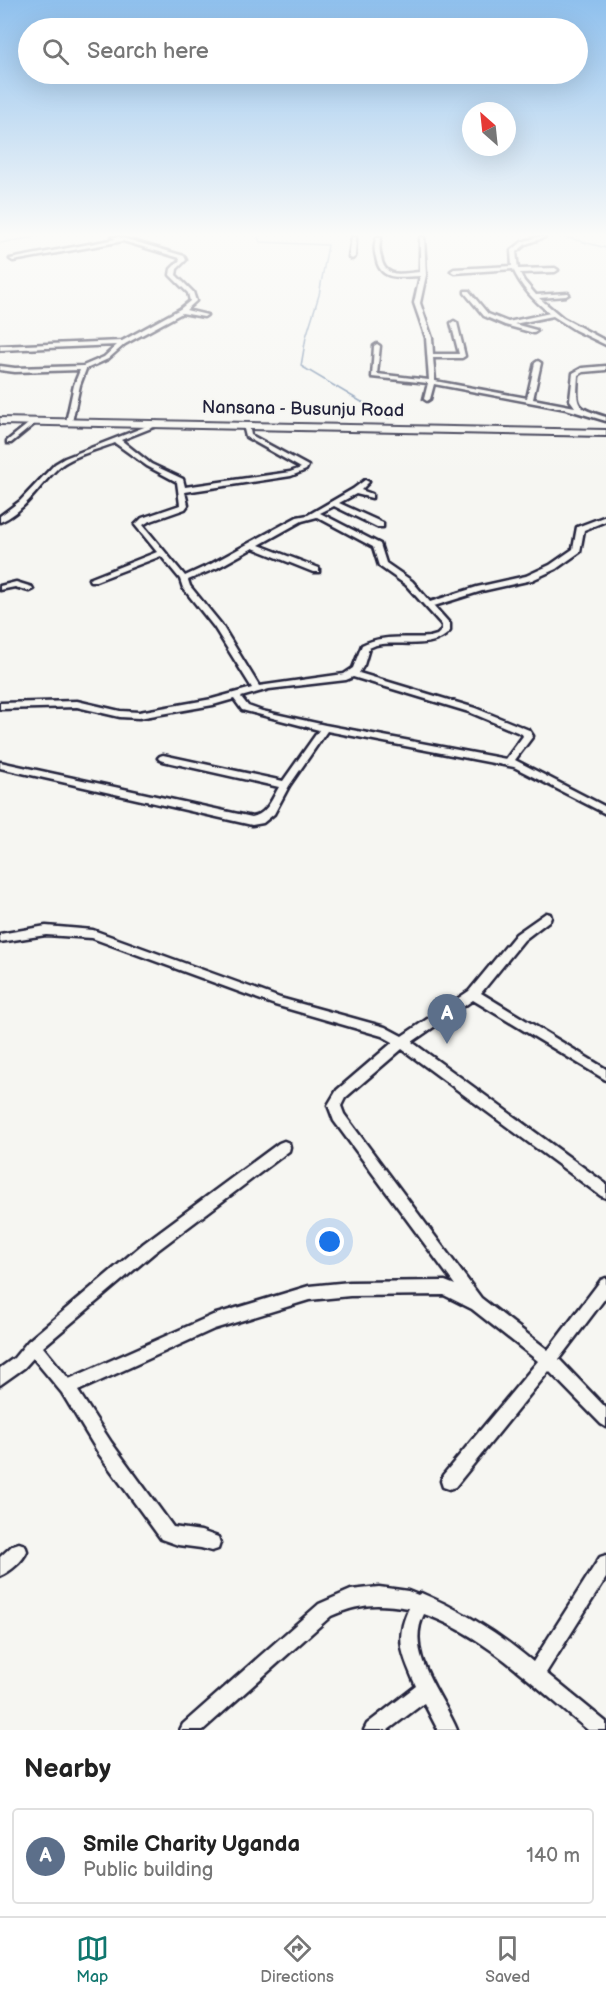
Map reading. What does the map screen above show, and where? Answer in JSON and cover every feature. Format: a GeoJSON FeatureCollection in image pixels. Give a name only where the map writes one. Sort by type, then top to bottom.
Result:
{"type":"FeatureCollection","features":[{"type":"Feature","properties":{"kind":"main road","name":"Nansana - Busunju Road"},"geometry":{"type":"LineString","coordinates":[[2,423],[35,421],[157,423],[606,433]]}},
{"type":"Feature","properties":{"kind":"street"},"geometry":{"type":"LineString","coordinates":[[0,368],[15,370],[85,368],[106,358],[123,343],[168,318]]}},
{"type":"Feature","properties":{"kind":"street"},"geometry":{"type":"LineString","coordinates":[[422,318],[429,338],[431,356],[432,382],[427,399]]}},
{"type":"Feature","properties":{"kind":"street"},"geometry":{"type":"LineString","coordinates":[[492,318],[534,331]]}},
{"type":"Feature","properties":{"kind":"street"},"geometry":{"type":"LineString","coordinates":[[511,325],[540,318]]}},
{"type":"Feature","properties":{"kind":"street"},"geometry":{"type":"LineString","coordinates":[[562,318],[606,343]]}},
{"type":"Feature","properties":{"kind":"street"},"geometry":{"type":"LineString","coordinates":[[431,356],[462,356],[454,323]]}},
{"type":"Feature","properties":{"kind":"street"},"geometry":{"type":"LineString","coordinates":[[0,348],[123,343]]}},
{"type":"Feature","properties":{"kind":"street"},"geometry":{"type":"LineString","coordinates":[[377,346],[374,376],[432,382],[580,410],[606,419]]}},
{"type":"Feature","properties":{"kind":"street"},"geometry":{"type":"LineString","coordinates":[[529,401],[538,363]]}},
{"type":"Feature","properties":{"kind":"street"},"geometry":{"type":"LineString","coordinates":[[69,422],[77,385],[85,368]]}},
{"type":"Feature","properties":{"kind":"street"},"geometry":{"type":"LineString","coordinates":[[580,410],[572,398],[575,374],[582,370],[606,368]]}},
{"type":"Feature","properties":{"kind":"street"},"geometry":{"type":"LineString","coordinates":[[9,442],[35,421]]}},
{"type":"Feature","properties":{"kind":"street"},"geometry":{"type":"LineString","coordinates":[[0,520],[33,494],[57,465],[157,423]]}},
{"type":"Feature","properties":{"kind":"street"},"geometry":{"type":"LineString","coordinates":[[182,490],[291,474],[304,469],[305,466],[248,436],[246,425]]}},
{"type":"Feature","properties":{"kind":"street"},"geometry":{"type":"LineString","coordinates":[[116,440],[149,465],[180,481],[184,505],[180,509],[140,522],[142,530],[184,579],[186,586],[218,626],[257,689]]}},
{"type":"Feature","properties":{"kind":"street"},"geometry":{"type":"LineString","coordinates":[[184,579],[312,515],[356,491],[364,482]]}},
{"type":"Feature","properties":{"kind":"street"},"geometry":{"type":"LineString","coordinates":[[356,491],[369,496]]}},
{"type":"Feature","properties":{"kind":"street"},"geometry":{"type":"LineString","coordinates":[[333,502],[380,525]]}},
{"type":"Feature","properties":{"kind":"street"},"geometry":{"type":"LineString","coordinates":[[312,515],[324,516],[376,546],[382,564],[409,583],[446,624],[444,635],[423,640],[373,642],[365,647],[360,665],[353,674]]}},
{"type":"Feature","properties":{"kind":"street"},"geometry":{"type":"LineString","coordinates":[[429,605],[529,578],[553,567],[577,550],[580,529],[606,518]]}},
{"type":"Feature","properties":{"kind":"street"},"geometry":{"type":"LineString","coordinates":[[253,545],[316,570]]}},
{"type":"Feature","properties":{"kind":"street"},"geometry":{"type":"LineString","coordinates":[[93,579],[161,553]]}},
{"type":"Feature","properties":{"kind":"street"},"geometry":{"type":"LineString","coordinates":[[0,588],[16,584],[28,590]]}},
{"type":"Feature","properties":{"kind":"street"},"geometry":{"type":"LineString","coordinates":[[0,706],[77,704],[120,714],[138,715],[236,696],[257,689],[353,674],[472,710],[526,732],[528,736],[509,762]]}},
{"type":"Feature","properties":{"kind":"street"},"geometry":{"type":"LineString","coordinates":[[236,696],[245,708],[260,713],[325,728],[520,765],[606,811]]}},
{"type":"Feature","properties":{"kind":"street"},"geometry":{"type":"LineString","coordinates":[[0,765],[252,821],[259,820],[270,812],[285,784],[325,728]]}},
{"type":"Feature","properties":{"kind":"street"},"geometry":{"type":"LineString","coordinates":[[163,758],[285,784]]}},
{"type":"Feature","properties":{"kind":"street"},"geometry":{"type":"LineString","coordinates":[[477,1304],[335,1110],[336,1100],[401,1043],[473,994],[520,937],[546,917]]}},
{"type":"Feature","properties":{"kind":"street"},"geometry":{"type":"LineString","coordinates":[[0,938],[42,929],[61,929],[93,934],[279,1002],[374,1028],[394,1036],[606,1192]]}},
{"type":"Feature","properties":{"kind":"street"},"geometry":{"type":"LineString","coordinates":[[473,994],[606,1075]]}},
{"type":"Feature","properties":{"kind":"street"},"geometry":{"type":"LineString","coordinates":[[0,1377],[19,1363],[33,1346],[149,1248],[284,1147]]}},
{"type":"Feature","properties":{"kind":"street"},"geometry":{"type":"LineString","coordinates":[[449,1481],[549,1360],[606,1285]]}},
{"type":"Feature","properties":{"kind":"street"},"geometry":{"type":"LineString","coordinates":[[67,1388],[206,1324],[309,1293],[369,1288],[446,1288],[477,1304],[549,1360],[606,1419]]}},
{"type":"Feature","properties":{"kind":"street"},"geometry":{"type":"LineString","coordinates":[[33,1346],[67,1388],[105,1448],[167,1533],[177,1538],[198,1537],[212,1543]]}},
{"type":"Feature","properties":{"kind":"street"},"geometry":{"type":"LineString","coordinates":[[0,1568],[19,1551]]}},
{"type":"Feature","properties":{"kind":"street"},"geometry":{"type":"LineString","coordinates":[[535,1674],[606,1563]]}},
{"type":"Feature","properties":{"kind":"street"},"geometry":{"type":"LineString","coordinates":[[189,1730],[325,1610],[337,1603],[373,1598],[403,1598],[421,1602],[487,1637],[602,1730]]}},
{"type":"Feature","properties":{"kind":"street"},"geometry":{"type":"LineString","coordinates":[[421,1602],[411,1622],[409,1636],[427,1689],[448,1730]]}},
{"type":"Feature","properties":{"kind":"street"},"geometry":{"type":"LineString","coordinates":[[373,1730],[427,1689]]}},
{"type":"Feature","properties":{"kind":"waterway"},"geometry":{"type":"LineString","coordinates":[[312,318],[301,366],[365,404]]}},
{"type":"Feature","properties":{"kind":"waterway"},"geometry":{"type":"LineString","coordinates":[[362,402],[389,418]]}},
{"type":"Feature","properties":{"kind":"place","name":"Smile Charity Uganda"},"geometry":{"type":"Point","coordinates":[447,1044]}}]}
